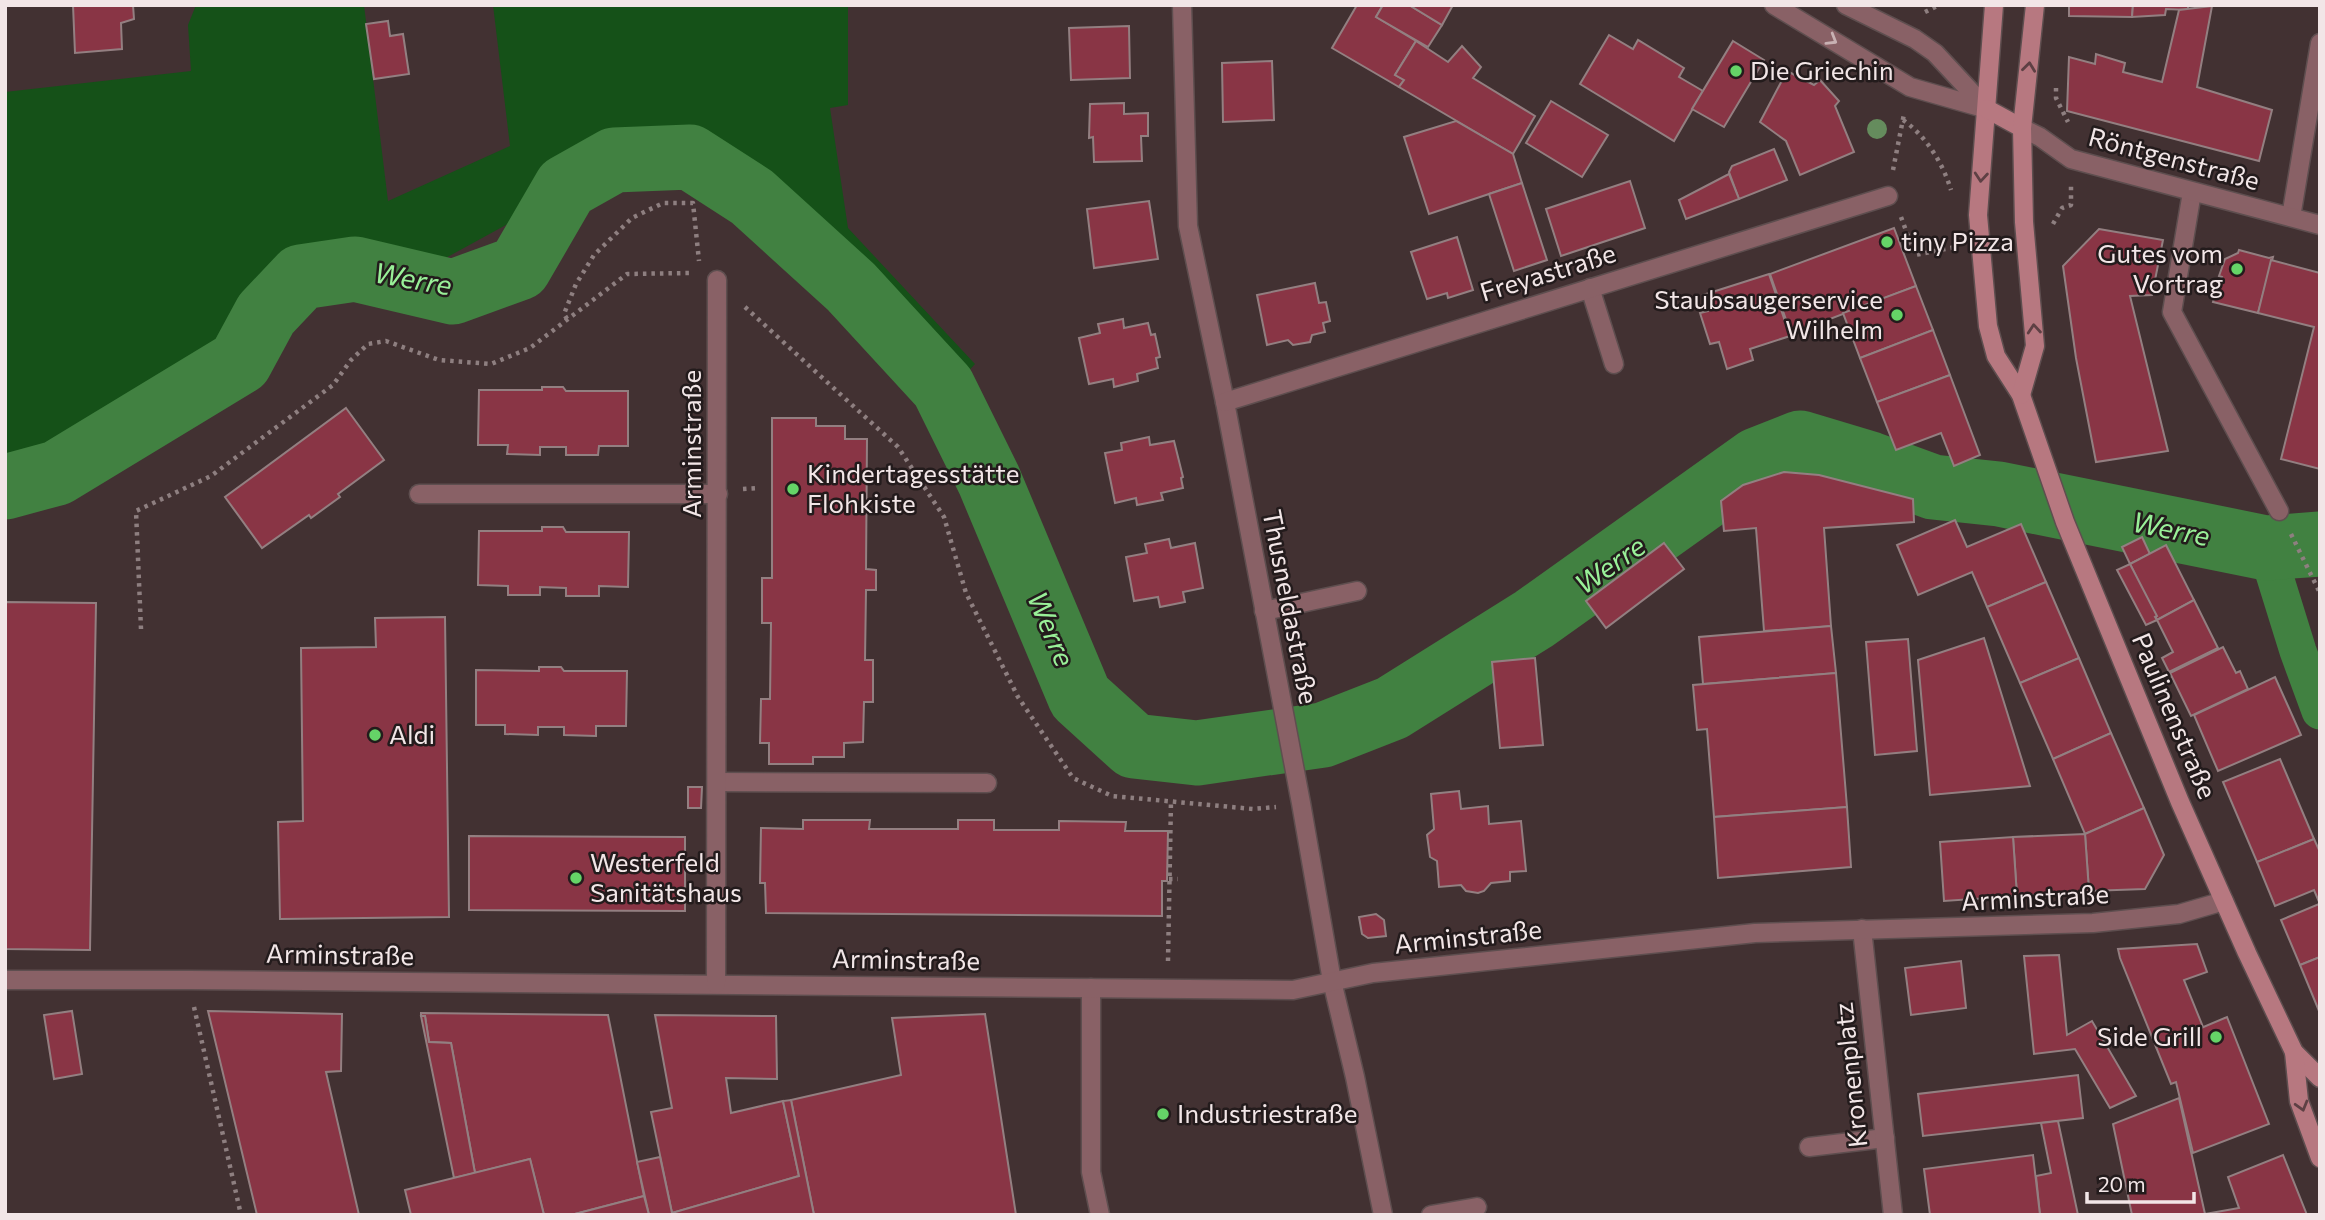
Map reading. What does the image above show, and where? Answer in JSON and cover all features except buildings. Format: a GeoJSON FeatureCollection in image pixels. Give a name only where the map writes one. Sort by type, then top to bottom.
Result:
{"type":"FeatureCollection","features":[{"type":"Feature","properties":{"kind":"main road","name":"Paulinenstraße"},"geometry":{"type":"LineString","coordinates":[[1994,5],[1978,215],[1988,326],[1996,356],[2021,395],[2065,522],[2180,802],[2294,1052],[2299,1101],[2320,1157]]}},
{"type":"Feature","properties":{"kind":"main road"},"geometry":{"type":"LineString","coordinates":[[2021,395],[2035,346],[2024,222],[2022,128],[2035,5]]}},
{"type":"Feature","properties":{"kind":"main road"},"geometry":{"type":"LineString","coordinates":[[1987,109],[2022,128]]}},
{"type":"Feature","properties":{"kind":"main road","name":"Paulinenstraße"},"geometry":{"type":"LineString","coordinates":[[2294,1052],[2320,1078]]}},
{"type":"Feature","properties":{"kind":"street","name":"Thusneldastraße"},"geometry":{"type":"LineString","coordinates":[[1182,5],[1188,226],[1225,402],[1332,981],[1383,1215]]}},
{"type":"Feature","properties":{"kind":"street"},"geometry":{"type":"LineString","coordinates":[[1774,5],[1910,87],[1987,109]]}},
{"type":"Feature","properties":{"kind":"street"},"geometry":{"type":"LineString","coordinates":[[1846,5],[1915,39],[1935,53],[1987,109]]}},
{"type":"Feature","properties":{"kind":"street"},"geometry":{"type":"LineString","coordinates":[[2291,217],[2320,43]]}},
{"type":"Feature","properties":{"kind":"street","name":"Röntgenstraße"},"geometry":{"type":"LineString","coordinates":[[2022,128],[2071,159],[2320,225]]}},
{"type":"Feature","properties":{"kind":"street"},"geometry":{"type":"LineString","coordinates":[[2192,192],[2172,312],[2279,512]]}},
{"type":"Feature","properties":{"kind":"street","name":"Freyastraße"},"geometry":{"type":"LineString","coordinates":[[1225,402],[1888,196]]}},
{"type":"Feature","properties":{"kind":"street","name":"Arminstraße"},"geometry":{"type":"LineString","coordinates":[[716,985],[717,280]]}},
{"type":"Feature","properties":{"kind":"street"},"geometry":{"type":"LineString","coordinates":[[1590,288],[1614,364]]}},
{"type":"Feature","properties":{"kind":"street"},"geometry":{"type":"LineString","coordinates":[[419,494],[718,494]]}},
{"type":"Feature","properties":{"kind":"street"},"geometry":{"type":"LineString","coordinates":[[1264,611],[1357,591]]}},
{"type":"Feature","properties":{"kind":"street"},"geometry":{"type":"LineString","coordinates":[[717,782],[987,783]]}},
{"type":"Feature","properties":{"kind":"street","name":"Arminstraße"},"geometry":{"type":"LineString","coordinates":[[5,980],[1293,990],[1386,972],[1755,933],[1996,928],[2092,923],[2179,914],[2224,901]]}},
{"type":"Feature","properties":{"kind":"street","name":"Kronenplatz"},"geometry":{"type":"LineString","coordinates":[[1862,929],[1893,1215]]}},
{"type":"Feature","properties":{"kind":"street"},"geometry":{"type":"LineString","coordinates":[[1091,988],[1091,1172],[1100,1215]]}},
{"type":"Feature","properties":{"kind":"street"},"geometry":{"type":"LineString","coordinates":[[1809,1147],[1885,1139]]}},
{"type":"Feature","properties":{"kind":"street"},"geometry":{"type":"LineString","coordinates":[[1432,1215],[1477,1207]]}},
{"type":"Feature","properties":{"kind":"path"},"geometry":{"type":"LineString","coordinates":[[1903,120],[1916,129],[1932,150],[1952,194]]}},
{"type":"Feature","properties":{"kind":"path"},"geometry":{"type":"LineString","coordinates":[[2052,227],[2055,216],[2062,208],[2071,205],[2071,159]]}},
{"type":"Feature","properties":{"kind":"path"},"geometry":{"type":"LineString","coordinates":[[1888,196],[1902,218],[1914,255],[1959,247]]}},
{"type":"Feature","properties":{"kind":"path"},"geometry":{"type":"LineString","coordinates":[[568,319],[564,314],[576,284],[594,255],[632,218],[663,203],[693,203],[699,263]]}},
{"type":"Feature","properties":{"kind":"path"},"geometry":{"type":"LineString","coordinates":[[2279,512],[2320,593]]}},
{"type":"Feature","properties":{"kind":"path"},"geometry":{"type":"LineString","coordinates":[[1167,989],[1171,801],[1253,809],[1301,803]]}},
{"type":"Feature","properties":{"kind":"path"},"geometry":{"type":"LineString","coordinates":[[1169,879],[1178,879]]}},
{"type":"Feature","properties":{"kind":"path"},"geometry":{"type":"LineString","coordinates":[[188,980],[241,1215]]}},
{"type":"Feature","properties":{"kind":"green space"},"geometry":{"type":"Polygon","coordinates":[[[196,5],[364,5],[388,201],[510,146],[493,5],[848,5],[848,105],[830,108],[848,228],[975,364],[963,377],[762,181],[696,142],[626,134],[593,139],[517,219],[431,266],[348,257],[284,273],[255,304],[231,353],[41,461],[5,468],[5,92],[191,71],[188,25],[196,5]]]}},
{"type":"Feature","properties":{"kind":"waterway","name":"Werre"},"geometry":{"type":"LineString","coordinates":[[5,487],[57,473],[240,362],[266,314],[301,277],[355,269],[453,292],[519,268],[566,187],[614,160],[690,157],[752,197],[851,287],[943,387],[989,480],[1080,697],[1134,746],[1197,753],[1323,735],[1392,708],[1534,619],[1757,460],[1800,443],[1933,487],[1999,494],[2266,548],[2320,544]]}},
{"type":"Feature","properties":{"kind":"waterway"},"geometry":{"type":"LineString","coordinates":[[2266,548],[2320,711]]}},
{"type":"Feature","properties":{"kind":"place","name":"Die Griechin"},"geometry":{"type":"Point","coordinates":[1736,71]}},
{"type":"Feature","properties":{"kind":"place","name":"tiny Pizza"},"geometry":{"type":"Point","coordinates":[1887,242]}},
{"type":"Feature","properties":{"kind":"place","name":"Gutes vom Vortrag"},"geometry":{"type":"Point","coordinates":[2237,269]}},
{"type":"Feature","properties":{"kind":"place","name":"Staubsaugerservice Wilhelm"},"geometry":{"type":"Point","coordinates":[1897,315]}},
{"type":"Feature","properties":{"kind":"place","name":"Kindertagesstätte Flohkiste"},"geometry":{"type":"Point","coordinates":[793,489]}},
{"type":"Feature","properties":{"kind":"place","name":"Aldi"},"geometry":{"type":"Point","coordinates":[375,735]}},
{"type":"Feature","properties":{"kind":"place","name":"Westerfeld Sanitätshaus"},"geometry":{"type":"Point","coordinates":[576,878]}},
{"type":"Feature","properties":{"kind":"place","name":"Side Grill"},"geometry":{"type":"Point","coordinates":[2216,1037]}},
{"type":"Feature","properties":{"kind":"place","name":"Industriestraße"},"geometry":{"type":"Point","coordinates":[1163,1114]}}]}
